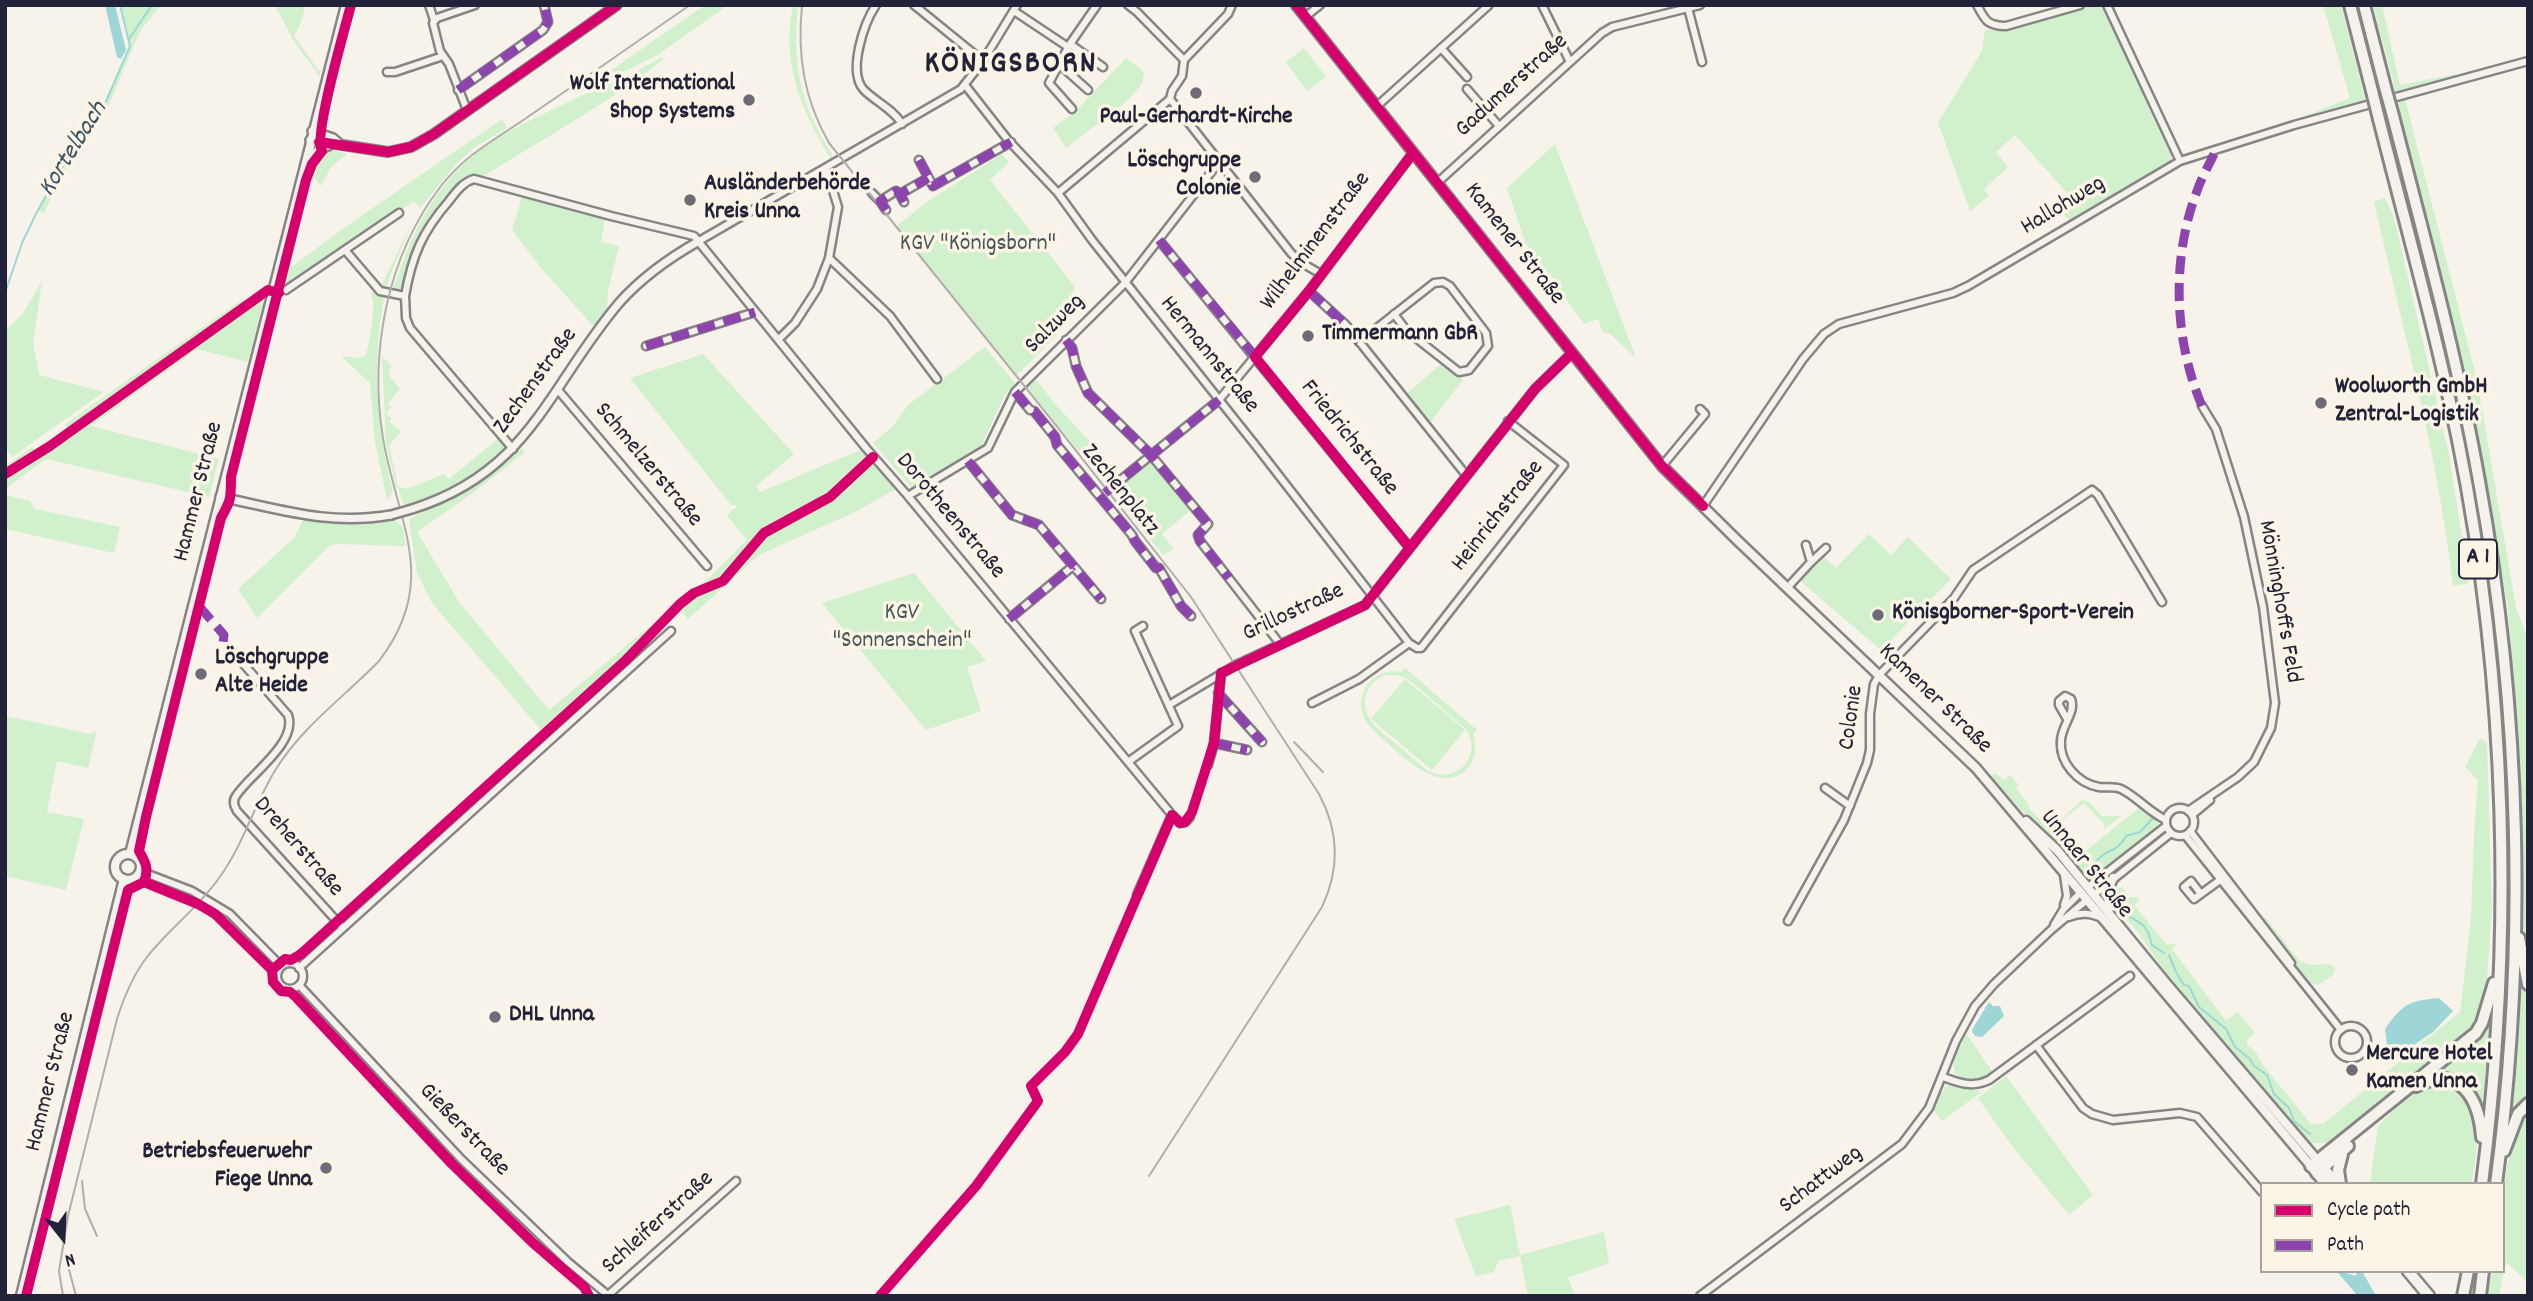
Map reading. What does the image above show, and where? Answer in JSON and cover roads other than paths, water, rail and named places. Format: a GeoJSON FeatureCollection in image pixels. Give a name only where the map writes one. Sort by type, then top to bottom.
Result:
{"type":"FeatureCollection","features":[{"type":"Feature","properties":{"kind":"highway","name":"A 1"},"geometry":{"type":"LineString","coordinates":[[2350,5],[2443,373],[2473,529],[2491,667],[2501,869],[2500,956],[2495,1063],[2482,1182]]}},
{"type":"Feature","properties":{"kind":"highway","name":"A 1"},"geometry":{"type":"LineString","coordinates":[[2364,5],[2454,357],[2487,529],[2504,667],[2510,743],[2514,911],[2508,1064],[2496,1182]]}},
{"type":"Feature","properties":{"kind":"highway"},"geometry":{"type":"LineString","coordinates":[[2514,911],[2528,984]]}},
{"type":"Feature","properties":{"kind":"highway"},"geometry":{"type":"LineString","coordinates":[[2317,1167],[2476,1033],[2488,1007],[2500,956]]}},
{"type":"Feature","properties":{"kind":"highway"},"geometry":{"type":"LineString","coordinates":[[2317,1167],[2345,1149],[2415,1087],[2425,1082],[2451,1081],[2469,1092],[2480,1113],[2484,1164]]}},
{"type":"Feature","properties":{"kind":"highway"},"geometry":{"type":"LineString","coordinates":[[2498,1167],[2514,1124],[2528,1104]]}},
{"type":"Feature","properties":{"kind":"highway"},"geometry":{"type":"LineString","coordinates":[[2338,1182],[2339,1164],[2345,1149]]}},
{"type":"Feature","properties":{"kind":"highway"},"geometry":{"type":"LineString","coordinates":[[2463,1296],[2468,1273]]}},
{"type":"Feature","properties":{"kind":"highway"},"geometry":{"type":"LineString","coordinates":[[2480,1296],[2483,1273]]}},
{"type":"Feature","properties":{"kind":"main road","name":"Hammer Straße"},"geometry":{"type":"LineString","coordinates":[[130,854],[346,5]]}},
{"type":"Feature","properties":{"kind":"main road","name":"Kamener Straße"},"geometry":{"type":"LineString","coordinates":[[1296,5],[1662,466],[1954,745],[2018,816]]}},
{"type":"Feature","properties":{"kind":"main road","name":"Unnaer Straße"},"geometry":{"type":"LineString","coordinates":[[2018,816],[2062,869],[2088,893]]}},
{"type":"Feature","properties":{"kind":"main road","name":"Unnaer Straße"},"geometry":{"type":"LineString","coordinates":[[2018,816],[2051,843],[2106,916],[2166,983],[2317,1167],[2325,1182]]}},
{"type":"Feature","properties":{"kind":"main road"},"geometry":{"type":"LineString","coordinates":[[130,854],[139,860],[140,871],[132,879],[124,879],[116,870],[116,862],[122,856],[130,854]]}},
{"type":"Feature","properties":{"kind":"main road"},"geometry":{"type":"LineString","coordinates":[[2106,916],[2113,878]]}},
{"type":"Feature","properties":{"kind":"main road","name":"Hammer Straße"},"geometry":{"type":"LineString","coordinates":[[21,1296],[124,879]]}},
{"type":"Feature","properties":{"kind":"main road","name":"Unnaer Straße"},"geometry":{"type":"LineString","coordinates":[[2317,1167],[2336,1182]]}},
{"type":"Feature","properties":{"kind":"main road"},"geometry":{"type":"LineString","coordinates":[[2403,1273],[2422,1296]]}},
{"type":"Feature","properties":{"kind":"main road"},"geometry":{"type":"LineString","coordinates":[[2410,1273],[2429,1296]]}},
{"type":"Feature","properties":{"kind":"street"},"geometry":{"type":"LineString","coordinates":[[429,5],[434,20],[434,34],[467,110]]}},
{"type":"Feature","properties":{"kind":"street"},"geometry":{"type":"LineString","coordinates":[[434,20],[475,5]]}},
{"type":"Feature","properties":{"kind":"street"},"geometry":{"type":"LineString","coordinates":[[458,90],[542,30],[548,22],[544,5]]}},
{"type":"Feature","properties":{"kind":"street"},"geometry":{"type":"LineString","coordinates":[[304,165],[317,151],[331,145],[340,144],[377,151],[400,150],[422,142],[617,5]]}},
{"type":"Feature","properties":{"kind":"street"},"geometry":{"type":"LineString","coordinates":[[876,5],[863,31],[858,78],[864,90],[902,124]]}},
{"type":"Feature","properties":{"kind":"street"},"geometry":{"type":"LineString","coordinates":[[915,5],[983,61]]}},
{"type":"Feature","properties":{"kind":"street"},"geometry":{"type":"LineString","coordinates":[[1072,109],[1049,83],[1069,46],[1097,5]]}},
{"type":"Feature","properties":{"kind":"street"},"geometry":{"type":"LineString","coordinates":[[1128,5],[1184,60]]}},
{"type":"Feature","properties":{"kind":"street"},"geometry":{"type":"LineString","coordinates":[[1137,12],[1143,5]]}},
{"type":"Feature","properties":{"kind":"street"},"geometry":{"type":"LineString","coordinates":[[1058,193],[1170,99],[1182,76],[1184,60],[1228,14],[1232,5]]}},
{"type":"Feature","properties":{"kind":"street"},"geometry":{"type":"LineString","coordinates":[[1306,17],[1320,5]]}},
{"type":"Feature","properties":{"kind":"street"},"geometry":{"type":"LineString","coordinates":[[1376,107],[1489,5]]}},
{"type":"Feature","properties":{"kind":"street"},"geometry":{"type":"LineString","coordinates":[[1542,5],[1570,62]]}},
{"type":"Feature","properties":{"kind":"street","name":"Gadumerstraße"},"geometry":{"type":"LineString","coordinates":[[1437,183],[1607,29],[1700,5]]}},
{"type":"Feature","properties":{"kind":"street"},"geometry":{"type":"LineString","coordinates":[[1977,5],[1990,25],[2006,26],[2080,5]]}},
{"type":"Feature","properties":{"kind":"street"},"geometry":{"type":"LineString","coordinates":[[2107,5],[2180,161]]}},
{"type":"Feature","properties":{"kind":"street","name":"Zechenstraße"},"geometry":{"type":"LineString","coordinates":[[220,497],[324,519],[367,518],[412,509],[463,489],[513,449],[534,424],[607,318],[630,291],[663,263],[965,85],[1015,8],[1103,68]]}},
{"type":"Feature","properties":{"kind":"street"},"geometry":{"type":"LineString","coordinates":[[1685,8],[1702,62]]}},
{"type":"Feature","properties":{"kind":"street"},"geometry":{"type":"LineString","coordinates":[[1441,48],[1467,77]]}},
{"type":"Feature","properties":{"kind":"street"},"geometry":{"type":"LineString","coordinates":[[387,72],[443,57]]}},
{"type":"Feature","properties":{"kind":"street","name":"Hallohweg"},"geometry":{"type":"LineString","coordinates":[[1703,506],[1803,359],[1831,329],[1856,318],[1953,293],[1968,286],[2180,161],[2271,131],[2528,61]]}},
{"type":"Feature","properties":{"kind":"street"},"geometry":{"type":"LineString","coordinates":[[1059,64],[1088,90]]}},
{"type":"Feature","properties":{"kind":"street","name":"Hermannstraße"},"geometry":{"type":"LineString","coordinates":[[965,85],[1011,142],[1058,193],[1125,283],[1409,643],[1421,648]]}},
{"type":"Feature","properties":{"kind":"street"},"geometry":{"type":"LineString","coordinates":[[1467,89],[1499,126]]}},
{"type":"Feature","properties":{"kind":"street"},"geometry":{"type":"LineString","coordinates":[[1170,99],[1291,253],[1300,262],[1321,274]]}},
{"type":"Feature","properties":{"kind":"street"},"geometry":{"type":"LineString","coordinates":[[311,135],[333,138],[340,144]]}},
{"type":"Feature","properties":{"kind":"street"},"geometry":{"type":"LineString","coordinates":[[311,135],[331,145]]}},
{"type":"Feature","properties":{"kind":"street"},"geometry":{"type":"LineString","coordinates":[[919,160],[933,186],[1011,142]]}},
{"type":"Feature","properties":{"kind":"street","name":"Wilhelminenstraße"},"geometry":{"type":"LineString","coordinates":[[1118,482],[1219,400],[1309,291],[1413,153]]}},
{"type":"Feature","properties":{"kind":"street","name":"Salzweg"},"geometry":{"type":"LineString","coordinates":[[908,496],[988,448],[1015,392],[1125,283],[1219,162]]}},
{"type":"Feature","properties":{"kind":"street"},"geometry":{"type":"LineString","coordinates":[[779,339],[811,298],[829,258],[838,207],[826,168]]}},
{"type":"Feature","properties":{"kind":"street"},"geometry":{"type":"LineString","coordinates":[[900,194],[928,178]]}},
{"type":"Feature","properties":{"kind":"street"},"geometry":{"type":"LineString","coordinates":[[513,449],[410,328],[406,318],[405,296],[410,268],[419,243],[442,209],[466,181],[474,179],[694,236],[699,241]]}},
{"type":"Feature","properties":{"kind":"street"},"geometry":{"type":"LineString","coordinates":[[880,201],[896,191],[904,202]]}},
{"type":"Feature","properties":{"kind":"street"},"geometry":{"type":"LineString","coordinates":[[872,192],[886,210]]}},
{"type":"Feature","properties":{"kind":"street"},"geometry":{"type":"LineString","coordinates":[[286,290],[399,213]]}},
{"type":"Feature","properties":{"kind":"street","name":"Friedrichstraße"},"geometry":{"type":"LineString","coordinates":[[1158,240],[1409,547]]}},
{"type":"Feature","properties":{"kind":"street","name":"Dorotheenstraße"},"geometry":{"type":"LineString","coordinates":[[699,241],[866,448],[1172,815]]}},
{"type":"Feature","properties":{"kind":"street"},"geometry":{"type":"LineString","coordinates":[[345,250],[380,291],[405,296]]}},
{"type":"Feature","properties":{"kind":"street"},"geometry":{"type":"LineString","coordinates":[[829,258],[890,316],[937,379]]}},
{"type":"Feature","properties":{"kind":"street"},"geometry":{"type":"LineString","coordinates":[[1359,342],[1394,314],[1434,283],[1443,282],[1450,286],[1486,333],[1488,346],[1469,370],[1459,372],[1407,331],[1394,314]]}},
{"type":"Feature","properties":{"kind":"street"},"geometry":{"type":"LineString","coordinates":[[1309,291],[1346,325],[1466,475]]}},
{"type":"Feature","properties":{"kind":"street"},"geometry":{"type":"LineString","coordinates":[[646,346],[755,312]]}},
{"type":"Feature","properties":{"kind":"street"},"geometry":{"type":"LineString","coordinates":[[1066,341],[1072,348],[1076,366],[1088,393],[1151,454],[1208,524],[1198,535],[1200,541],[1280,644]]}},
{"type":"Feature","properties":{"kind":"street","name":"Grillostraße"},"geometry":{"type":"LineString","coordinates":[[1169,705],[1221,673],[1365,605],[1535,388],[1572,353]]}},
{"type":"Feature","properties":{"kind":"street","name":"Schmelzerstraße"},"geometry":{"type":"LineString","coordinates":[[558,390],[707,566]]}},
{"type":"Feature","properties":{"kind":"street","name":"Zechenplatz"},"geometry":{"type":"LineString","coordinates":[[1015,392],[1030,410],[1034,411],[1055,437],[1057,444],[1156,568],[1159,568],[1181,606],[1191,616]]}},
{"type":"Feature","properties":{"kind":"street","name":"Mönninghoffs Feld"},"geometry":{"type":"LineString","coordinates":[[2190,813],[2247,769],[2259,754],[2271,728],[2275,703],[2265,620],[2245,517],[2216,429],[2202,407]]}},
{"type":"Feature","properties":{"kind":"street"},"geometry":{"type":"LineString","coordinates":[[1662,466],[1706,414],[1699,409]]}},
{"type":"Feature","properties":{"kind":"street","name":"Heinrichstraße"},"geometry":{"type":"LineString","coordinates":[[1421,648],[1564,465],[1508,421]]}},
{"type":"Feature","properties":{"kind":"street"},"geometry":{"type":"LineString","coordinates":[[968,461],[1012,515],[1039,526],[1101,599]]}},
{"type":"Feature","properties":{"kind":"street"},"geometry":{"type":"LineString","coordinates":[[1880,674],[1954,598],[1973,570],[2092,490],[2098,495],[2162,602]]}},
{"type":"Feature","properties":{"kind":"street"},"geometry":{"type":"LineString","coordinates":[[1806,545],[1811,562]]}},
{"type":"Feature","properties":{"kind":"street"},"geometry":{"type":"LineString","coordinates":[[1788,587],[1826,548]]}},
{"type":"Feature","properties":{"kind":"street"},"geometry":{"type":"LineString","coordinates":[[1009,618],[1073,566]]}},
{"type":"Feature","properties":{"kind":"street"},"geometry":{"type":"LineString","coordinates":[[1128,762],[1178,726],[1135,631],[1143,626]]}},
{"type":"Feature","properties":{"kind":"street"},"geometry":{"type":"LineString","coordinates":[[299,968],[671,631]]}},
{"type":"Feature","properties":{"kind":"street"},"geometry":{"type":"LineString","coordinates":[[1312,703],[1359,679],[1409,643]]}},
{"type":"Feature","properties":{"kind":"street","name":"Dreherstraße"},"geometry":{"type":"LineString","coordinates":[[240,660],[288,715],[291,723],[289,732],[261,769],[235,796],[233,803],[237,811],[342,928]]}},
{"type":"Feature","properties":{"kind":"street"},"geometry":{"type":"LineString","coordinates":[[1208,765],[1214,743],[1221,673]]}},
{"type":"Feature","properties":{"kind":"street","name":"Colonie"},"geometry":{"type":"LineString","coordinates":[[1788,920],[1844,820],[1871,750],[1870,714],[1874,684],[1880,674]]}},
{"type":"Feature","properties":{"kind":"street"},"geometry":{"type":"LineString","coordinates":[[1218,693],[1262,742]]}},
{"type":"Feature","properties":{"kind":"street"},"geometry":{"type":"LineString","coordinates":[[2067,719],[2061,735],[2061,747],[2063,758],[2073,773],[2091,785],[2121,789],[2167,820],[2171,833],[2178,836],[2188,833],[2193,822],[2190,813],[2179,808],[2167,820],[2088,893]]}},
{"type":"Feature","properties":{"kind":"street"},"geometry":{"type":"LineString","coordinates":[[1214,743],[1247,750]]}},
{"type":"Feature","properties":{"kind":"street"},"geometry":{"type":"LineString","coordinates":[[1825,788],[1850,806]]}},
{"type":"Feature","properties":{"kind":"street"},"geometry":{"type":"LineString","coordinates":[[1137,895],[1172,815],[1180,823],[1190,817]]}},
{"type":"Feature","properties":{"kind":"street"},"geometry":{"type":"LineString","coordinates":[[2088,893],[2113,878],[2171,833]]}},
{"type":"Feature","properties":{"kind":"street"},"geometry":{"type":"LineString","coordinates":[[2188,833],[2341,1030]]}},
{"type":"Feature","properties":{"kind":"street"},"geometry":{"type":"LineString","coordinates":[[2062,869],[2067,895],[2063,910]]}},
{"type":"Feature","properties":{"kind":"street"},"geometry":{"type":"LineString","coordinates":[[140,871],[192,891],[230,914],[281,966]]}},
{"type":"Feature","properties":{"kind":"street"},"geometry":{"type":"LineString","coordinates":[[2201,894],[2221,878]]}},
{"type":"Feature","properties":{"kind":"street","name":"Schattweg"},"geometry":{"type":"LineString","coordinates":[[2051,930],[2063,910],[2088,893]]}},
{"type":"Feature","properties":{"kind":"street","name":"Schattweg"},"geometry":{"type":"LineString","coordinates":[[1700,1296],[1902,1144],[1929,1108],[1956,1041],[1975,1006],[1994,984],[2088,893]]}},
{"type":"Feature","properties":{"kind":"street"},"geometry":{"type":"LineString","coordinates":[[2064,919],[2082,913],[2106,916]]}},
{"type":"Feature","properties":{"kind":"street"},"geometry":{"type":"LineString","coordinates":[[292,963],[299,968],[302,974],[299,985],[290,989],[280,985],[277,975],[281,966],[292,963]]}},
{"type":"Feature","properties":{"kind":"street"},"geometry":{"type":"LineString","coordinates":[[1943,1077],[1963,1084],[1983,1083],[2130,976]]}},
{"type":"Feature","properties":{"kind":"street","name":"Gießerstraße"},"geometry":{"type":"LineString","coordinates":[[299,985],[461,1159],[558,1253],[608,1295]]}},
{"type":"Feature","properties":{"kind":"street"},"geometry":{"type":"LineString","coordinates":[[2353,1026],[2363,1031],[2367,1041],[2362,1054],[2349,1058],[2340,1053],[2336,1040],[2341,1030],[2353,1026]]}},
{"type":"Feature","properties":{"kind":"street"},"geometry":{"type":"LineString","coordinates":[[2036,1045],[2083,1108],[2092,1114],[2113,1120],[2180,1113],[2197,1117],[2260,1190]]}},
{"type":"Feature","properties":{"kind":"street","name":"Schleiferstraße"},"geometry":{"type":"LineString","coordinates":[[608,1295],[736,1181]]}},
{"type":"Feature","properties":{"kind":"water"},"geometry":{"type":"Polygon","coordinates":[[[105,5],[115,5],[126,50],[121,59],[117,57],[105,5]]]}},
{"type":"Feature","properties":{"kind":"water"},"geometry":{"type":"Polygon","coordinates":[[[2439,998],[2453,1011],[2433,1032],[2396,1057],[2388,1055],[2385,1029],[2397,1014],[2407,1005],[2439,998]]]}},
{"type":"Feature","properties":{"kind":"water"},"geometry":{"type":"Polygon","coordinates":[[[1989,1002],[1993,1006],[2000,1006],[2004,1016],[1982,1037],[1975,1036],[1973,1028],[1989,1002]]]}},
{"type":"Feature","properties":{"kind":"water"},"geometry":{"type":"Polygon","coordinates":[[[2338,1273],[2356,1276],[2357,1273],[2363,1273],[2376,1296],[2358,1296],[2338,1273]]]}},
{"type":"Feature","properties":{"kind":"waterway","name":"Kortelbach"},"geometry":{"type":"LineString","coordinates":[[5,293],[22,243],[35,216],[58,173],[101,113],[130,46],[120,5]]}},
{"type":"Feature","properties":{"kind":"waterway"},"geometry":{"type":"LineString","coordinates":[[129,39],[152,5]]}},
{"type":"Feature","properties":{"kind":"waterway"},"geometry":{"type":"LineString","coordinates":[[2097,871],[2095,863],[2099,858],[2118,846],[2126,836],[2140,832],[2154,817]]}},
{"type":"Feature","properties":{"kind":"waterway"},"geometry":{"type":"LineString","coordinates":[[2114,896],[2122,901],[2129,916],[2143,925],[2152,945],[2164,953]]}},
{"type":"Feature","properties":{"kind":"waterway"},"geometry":{"type":"LineString","coordinates":[[2169,955],[2176,972]]}},
{"type":"Feature","properties":{"kind":"waterway"},"geometry":{"type":"LineString","coordinates":[[2177,974],[2184,985],[2189,986],[2199,1007],[2226,1029],[2235,1047],[2267,1075],[2274,1094],[2289,1108],[2294,1121],[2310,1134]]}},
{"type":"Feature","properties":{"kind":"railway"},"geometry":{"type":"LineString","coordinates":[[63,1296],[59,1271],[68,1216],[117,1019],[133,979],[156,947],[202,899],[228,865],[268,782],[287,753],[311,725],[379,661],[398,632],[408,604],[410,551],[389,469],[379,405],[381,339],[386,306],[407,243],[422,213],[441,186],[473,154],[690,5]]}},
{"type":"Feature","properties":{"kind":"railway"},"geometry":{"type":"LineString","coordinates":[[802,5],[804,77],[820,127],[829,143],[1191,597],[1326,808],[1335,850],[1332,879],[1322,907],[1149,1176]]}},
{"type":"Feature","properties":{"kind":"railway"},"geometry":{"type":"LineString","coordinates":[[1294,742],[1323,772]]}},
{"type":"Feature","properties":{"kind":"railway"},"geometry":{"type":"LineString","coordinates":[[82,1181],[85,1209],[97,1236]]}},
{"type":"Feature","properties":{"kind":"railway"},"geometry":{"type":"LineString","coordinates":[[67,1262],[76,1296]]}},
{"type":"Feature","properties":{"kind":"place","name":"Paul-Gerhardt-Kirche"},"geometry":{"type":"Point","coordinates":[1196,93]}},
{"type":"Feature","properties":{"kind":"place","name":"Wolf International Shop Systems"},"geometry":{"type":"Point","coordinates":[749,100]}},
{"type":"Feature","properties":{"kind":"place","name":"Löschgruppe Colonie"},"geometry":{"type":"Point","coordinates":[1255,177]}},
{"type":"Feature","properties":{"kind":"place","name":"Ausländerbehörde Kreis Unna"},"geometry":{"type":"Point","coordinates":[690,200]}},
{"type":"Feature","properties":{"kind":"place","name":"Timmermann GbR"},"geometry":{"type":"Point","coordinates":[1308,336]}},
{"type":"Feature","properties":{"kind":"place","name":"Woolworth GmbH Zentral-Logistik"},"geometry":{"type":"Point","coordinates":[2321,403]}},
{"type":"Feature","properties":{"kind":"place","name":"Könisgborner-Sport-Verein"},"geometry":{"type":"Point","coordinates":[1878,615]}},
{"type":"Feature","properties":{"kind":"place","name":"Löschgruppe Alte Heide"},"geometry":{"type":"Point","coordinates":[201,674]}},
{"type":"Feature","properties":{"kind":"place","name":"DHL Unna"},"geometry":{"type":"Point","coordinates":[495,1017]}},
{"type":"Feature","properties":{"kind":"place","name":"Mercure Hotel Kamen Unna"},"geometry":{"type":"Point","coordinates":[2352,1070]}},
{"type":"Feature","properties":{"kind":"place","name":"Betriebsfeuerwehr Fiege Unna"},"geometry":{"type":"Point","coordinates":[326,1168]}},
{"type":"Feature","properties":{"kind":"district","name":"KÖNIGSBORN"},"geometry":{"type":"Point","coordinates":[1011,67]}},
{"type":"Feature","properties":{"kind":"park label","name":"KGV \"Königsborn\""},"geometry":{"type":"Point","coordinates":[978,246]}},
{"type":"Feature","properties":{"kind":"park label","name":"KGV \"Sonnenschein\""},"geometry":{"type":"Point","coordinates":[902,629]}}]}
